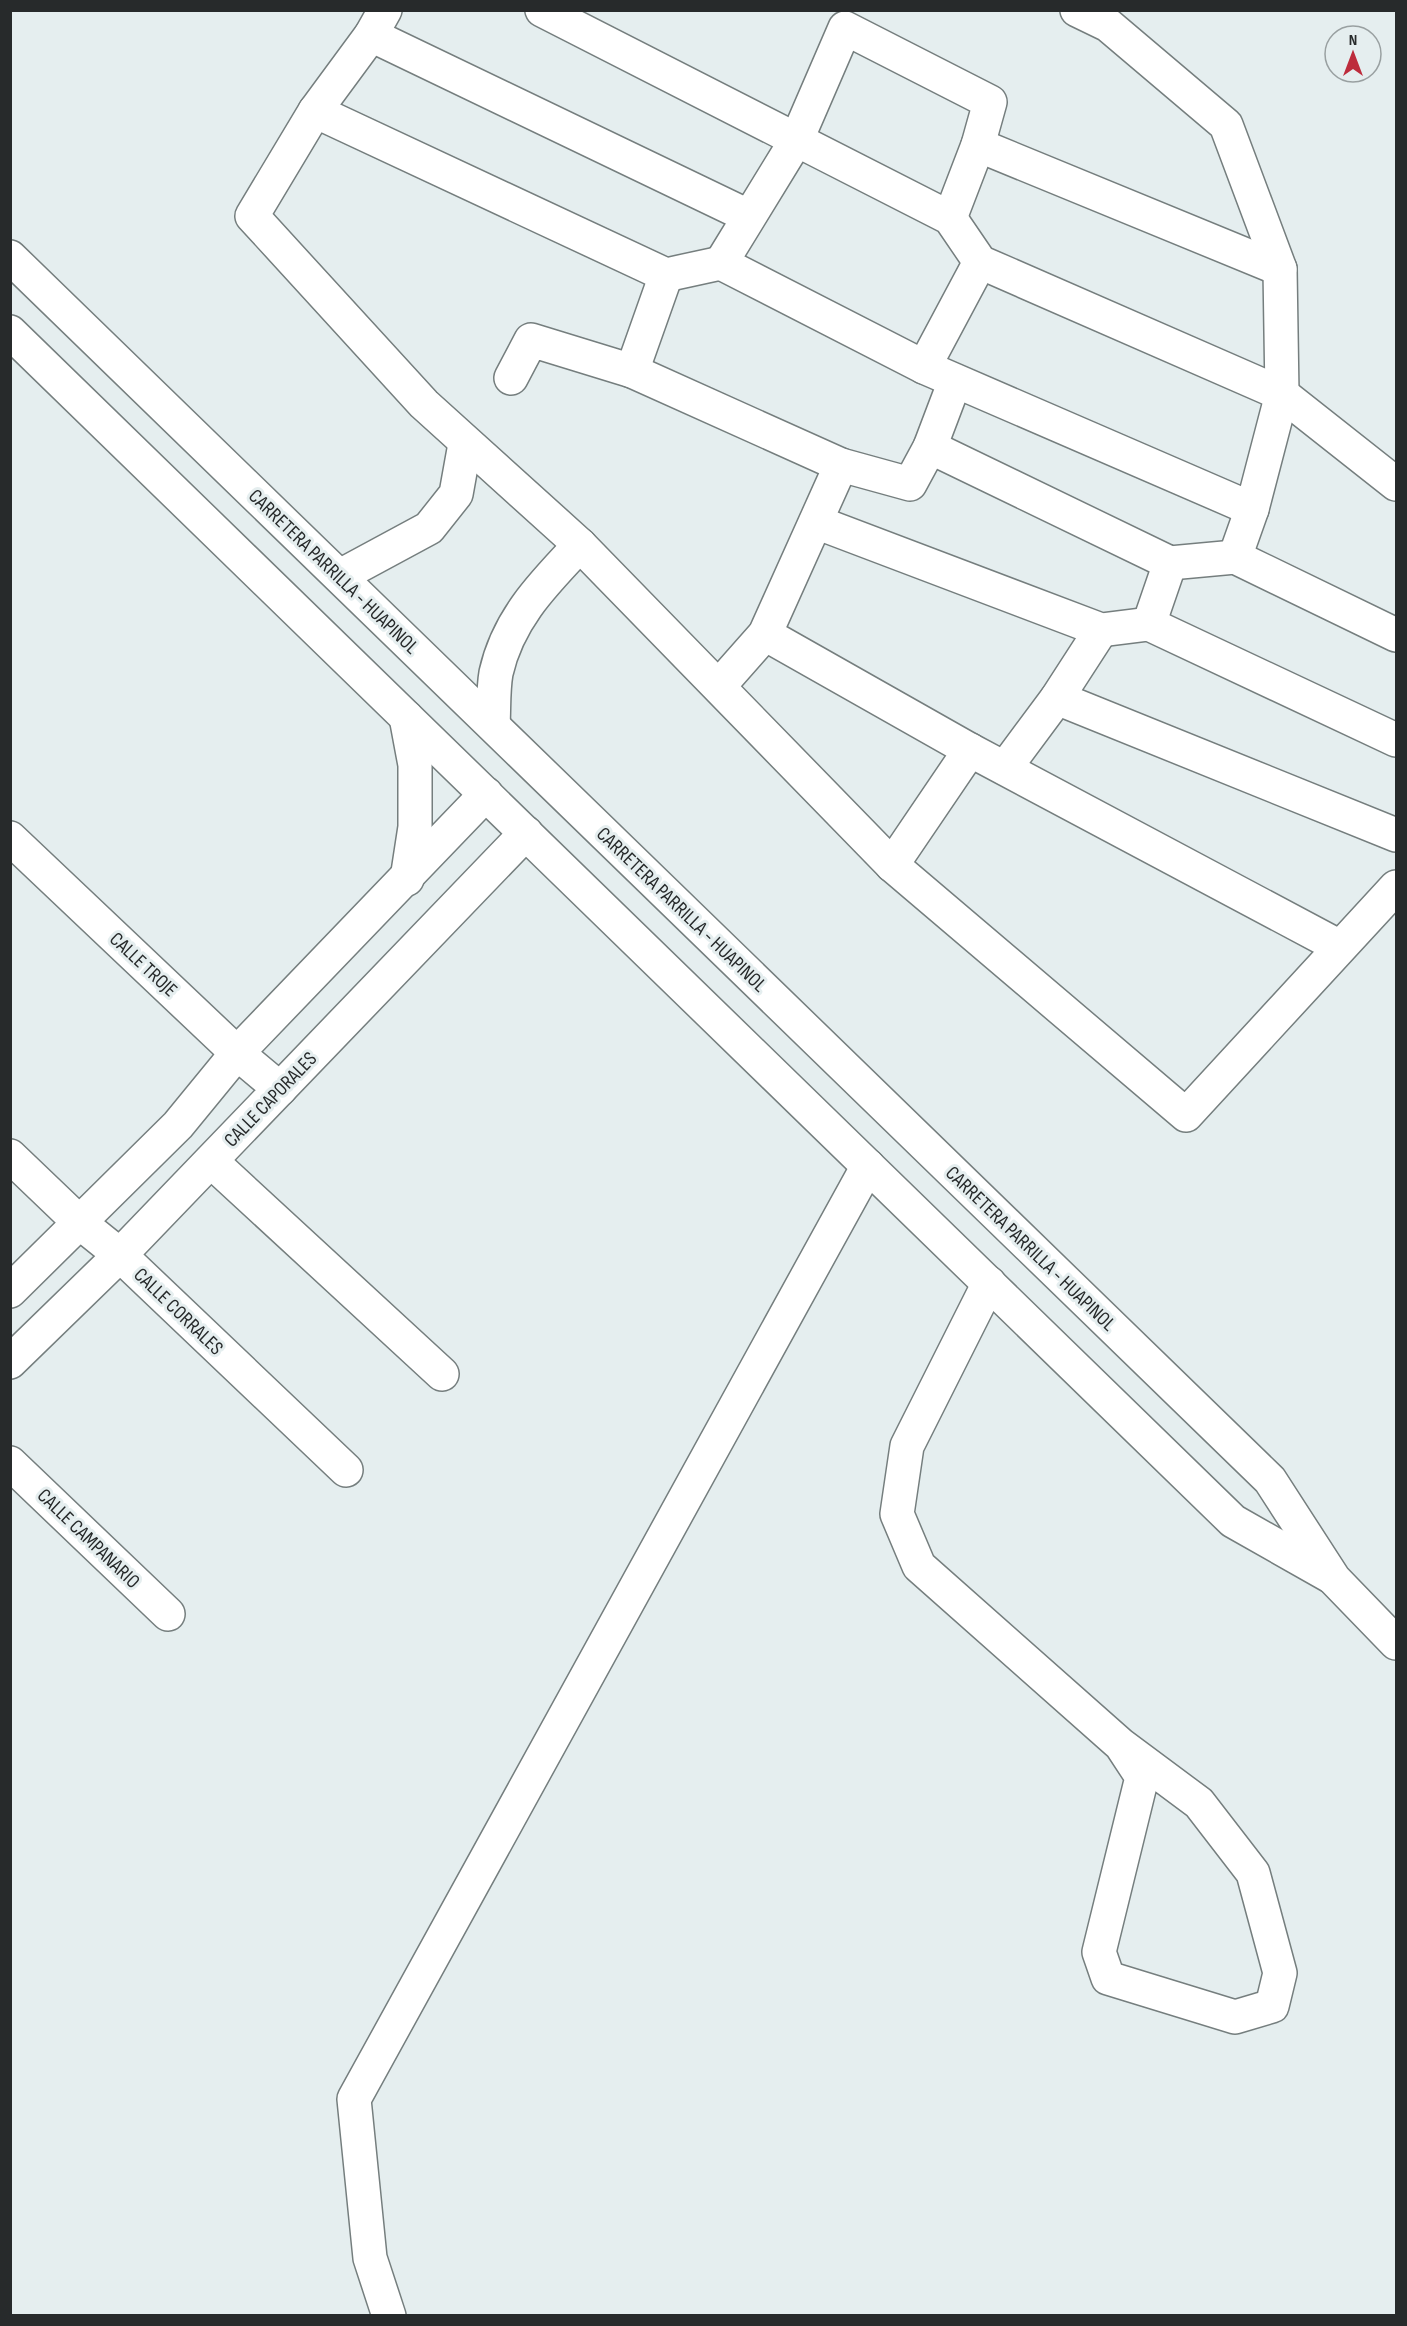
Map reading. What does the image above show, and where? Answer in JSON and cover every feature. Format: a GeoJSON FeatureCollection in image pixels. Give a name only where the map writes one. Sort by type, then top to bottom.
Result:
{"type":"FeatureCollection","features":[{"type":"Feature","properties":{"kind":"street"},"geometry":{"type":"LineString","coordinates":[[542,10],[950,218],[980,262],[1282,394],[1396,484]]}},
{"type":"Feature","properties":{"kind":"street"},"geometry":{"type":"LineString","coordinates":[[1077,10],[1108,25],[1226,125],[1281,269],[1282,394],[1252,509],[1235,557]]}},
{"type":"Feature","properties":{"kind":"street"},"geometry":{"type":"LineString","coordinates":[[748,216],[378,23],[315,111],[252,216],[424,404],[465,444],[580,545],[892,865],[1186,1115],[1396,887]]}},
{"type":"Feature","properties":{"kind":"street"},"geometry":{"type":"LineString","coordinates":[[721,263],[797,139],[845,28],[990,102],[978,145],[950,218]]}},
{"type":"Feature","properties":{"kind":"street"},"geometry":{"type":"LineString","coordinates":[[315,111],[666,275],[721,263],[924,367],[1252,509]]}},
{"type":"Feature","properties":{"kind":"street"},"geometry":{"type":"LineString","coordinates":[[978,145],[1281,269]]}},
{"type":"Feature","properties":{"kind":"street","name":"CARRETERA PARRILLA - HUAPINOL"},"geometry":{"type":"LineString","coordinates":[[10,257],[1270,1480],[1334,1579],[1396,1643]]}},
{"type":"Feature","properties":{"kind":"street"},"geometry":{"type":"LineString","coordinates":[[924,367],[980,262]]}},
{"type":"Feature","properties":{"kind":"street"},"geometry":{"type":"LineString","coordinates":[[632,371],[666,275]]}},
{"type":"Feature","properties":{"kind":"street","name":"CARRETERA PARRILLA - HUAPINOL"},"geometry":{"type":"LineString","coordinates":[[10,332],[1233,1521],[1334,1579]]}},
{"type":"Feature","properties":{"kind":"street"},"geometry":{"type":"LineString","coordinates":[[511,378],[531,339],[632,371],[841,465],[910,484],[930,447],[955,381]]}},
{"type":"Feature","properties":{"kind":"street"},"geometry":{"type":"LineString","coordinates":[[340,576],[429,528],[456,494],[465,444]]}},
{"type":"Feature","properties":{"kind":"street"},"geometry":{"type":"LineString","coordinates":[[930,447],[1170,563],[1235,557],[1396,635]]}},
{"type":"Feature","properties":{"kind":"street"},"geometry":{"type":"LineString","coordinates":[[719,686],[765,634],[841,465]]}},
{"type":"Feature","properties":{"kind":"street"},"geometry":{"type":"LineString","coordinates":[[816,522],[1101,630],[1149,624],[1396,740]]}},
{"type":"Feature","properties":{"kind":"street"},"geometry":{"type":"LineString","coordinates":[[493,725],[496,674],[510,633],[537,590],[580,545]]}},
{"type":"Feature","properties":{"kind":"street"},"geometry":{"type":"LineString","coordinates":[[1149,624],[1170,563]]}},
{"type":"Feature","properties":{"kind":"street"},"geometry":{"type":"LineString","coordinates":[[1005,768],[1057,698],[1101,630]]}},
{"type":"Feature","properties":{"kind":"street"},"geometry":{"type":"LineString","coordinates":[[765,634],[970,750],[1340,946]]}},
{"type":"Feature","properties":{"kind":"street"},"geometry":{"type":"LineString","coordinates":[[1057,698],[1396,835]]}},
{"type":"Feature","properties":{"kind":"street"},"geometry":{"type":"LineString","coordinates":[[406,717],[415,765],[415,827],[407,879]]}},
{"type":"Feature","properties":{"kind":"street"},"geometry":{"type":"LineString","coordinates":[[892,865],[970,750]]}},
{"type":"Feature","properties":{"kind":"street"},"geometry":{"type":"LineString","coordinates":[[10,1291],[178,1125],[237,1053],[407,879],[486,794]]}},
{"type":"Feature","properties":{"kind":"street","name":"CALLE CAPORALES"},"geometry":{"type":"LineString","coordinates":[[10,1362],[120,1256],[526,833]]}},
{"type":"Feature","properties":{"kind":"street","name":"CALLE TROJE"},"geometry":{"type":"LineString","coordinates":[[10,838],[237,1053],[280,1089]]}},
{"type":"Feature","properties":{"kind":"street","name":"CALLE CORRALES"},"geometry":{"type":"LineString","coordinates":[[10,1156],[79,1222],[120,1256],[346,1470]]}},
{"type":"Feature","properties":{"kind":"street"},"geometry":{"type":"LineString","coordinates":[[211,1161],[442,1374]]}},
{"type":"Feature","properties":{"kind":"street"},"geometry":{"type":"LineString","coordinates":[[389,2316],[370,2258],[354,2099],[868,1166]]}},
{"type":"Feature","properties":{"kind":"street"},"geometry":{"type":"LineString","coordinates":[[989,1283],[907,1446],[897,1514],[919,1566],[1121,1745],[1199,1803],[1253,1873],[1281,1973],[1272,2006],[1235,2017],[1108,1978],[1099,1952],[1142,1777],[1121,1745]]}},
{"type":"Feature","properties":{"kind":"street","name":"CALLE CAMPANARIO"},"geometry":{"type":"LineString","coordinates":[[10,1463],[168,1614]]}}]}
